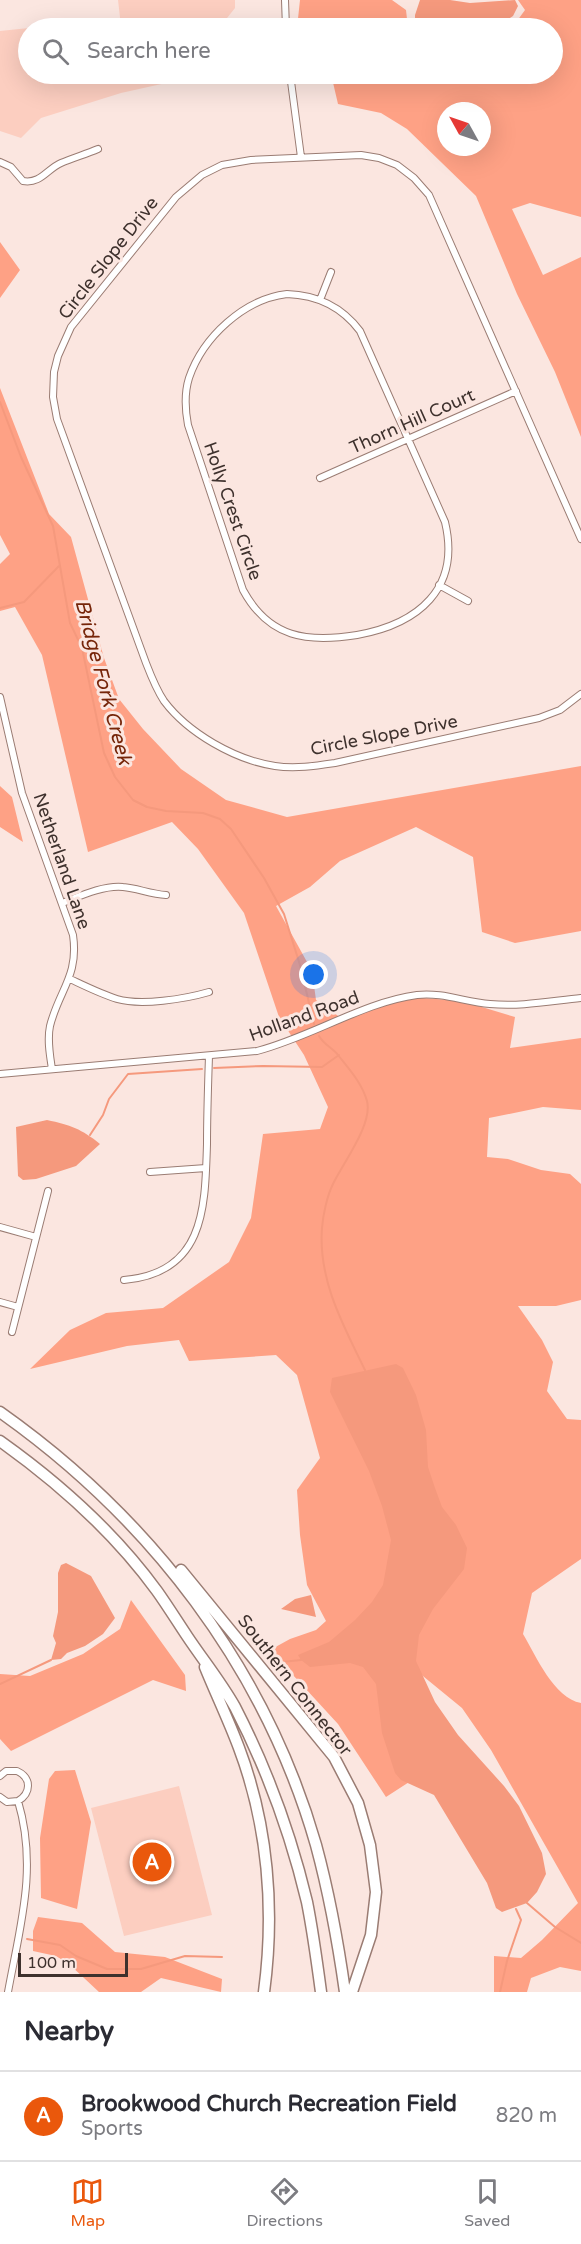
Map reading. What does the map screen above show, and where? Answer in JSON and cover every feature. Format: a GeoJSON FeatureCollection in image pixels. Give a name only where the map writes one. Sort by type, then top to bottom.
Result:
{"type":"FeatureCollection","features":[{"type":"Feature","properties":{"kind":"highway"},"geometry":{"type":"LineString","coordinates":[[0,1412],[54,1452],[114,1505],[197,1602],[238,1665],[263,1710],[289,1769],[315,1844],[336,1930],[345,1992]]}},
{"type":"Feature","properties":{"kind":"highway"},"geometry":{"type":"LineString","coordinates":[[0,1441],[38,1468],[108,1533],[156,1589],[213,1671],[234,1706],[270,1783],[285,1825],[307,1904],[321,1992]]}},
{"type":"Feature","properties":{"kind":"highway","name":"Southern Connector"},"geometry":{"type":"LineString","coordinates":[[114,1505],[149,1534],[183,1572],[315,1732],[348,1780],[365,1825],[375,1879],[373,1924],[362,1966],[352,1992]]}},
{"type":"Feature","properties":{"kind":"highway"},"geometry":{"type":"LineString","coordinates":[[201,1656],[239,1748],[253,1794],[263,1839],[268,1885],[269,1930],[264,1992]]}},
{"type":"Feature","properties":{"kind":"street"},"geometry":{"type":"LineString","coordinates":[[285,0],[286,18]]}},
{"type":"Feature","properties":{"kind":"street"},"geometry":{"type":"LineString","coordinates":[[291,84],[301,158]]}},
{"type":"Feature","properties":{"kind":"street"},"geometry":{"type":"LineString","coordinates":[[0,162],[11,167],[23,181],[31,182],[50,173],[59,164],[98,149]]}},
{"type":"Feature","properties":{"kind":"street","name":"Circle Slope Drive"},"geometry":{"type":"LineString","coordinates":[[581,539],[429,195],[414,178],[397,165],[372,156],[350,155],[232,162],[201,175],[184,188],[76,320],[64,339],[55,363],[52,389],[57,419],[159,693],[182,720],[229,750],[268,765],[289,767],[335,763],[539,718],[560,710],[581,694]]}},
{"type":"Feature","properties":{"kind":"street"},"geometry":{"type":"LineString","coordinates":[[320,300],[331,272]]}},
{"type":"Feature","properties":{"kind":"street","name":"Holly Crest Circle"},"geometry":{"type":"LineString","coordinates":[[287,294],[320,300],[343,312],[360,331],[408,438],[447,529],[446,569],[439,585],[426,604],[399,623],[367,633],[322,639],[297,636],[270,623],[256,611],[243,590],[188,425],[185,403],[189,378],[211,341],[231,320],[250,306],[268,298],[287,294]]}},
{"type":"Feature","properties":{"kind":"street","name":"Thorn Hill Court"},"geometry":{"type":"LineString","coordinates":[[320,478],[516,391]]}},
{"type":"Feature","properties":{"kind":"street"},"geometry":{"type":"LineString","coordinates":[[439,585],[468,601]]}},
{"type":"Feature","properties":{"kind":"street","name":"Netherland Lane"},"geometry":{"type":"LineString","coordinates":[[0,697],[22,793],[73,935],[75,951],[70,979],[50,1027],[52,1070]]}},
{"type":"Feature","properties":{"kind":"street"},"geometry":{"type":"LineString","coordinates":[[62,903],[106,888],[122,886],[148,894],[166,896]]}},
{"type":"Feature","properties":{"kind":"street"},"geometry":{"type":"LineString","coordinates":[[70,979],[106,994],[131,1001],[196,996],[209,992]]}},
{"type":"Feature","properties":{"kind":"street","name":"Holland Road"},"geometry":{"type":"LineString","coordinates":[[0,1074],[258,1051],[278,1046],[382,1004],[419,995],[512,1005],[581,998]]}},
{"type":"Feature","properties":{"kind":"street"},"geometry":{"type":"LineString","coordinates":[[124,1281],[140,1279],[160,1271],[176,1260],[188,1247],[197,1232],[202,1215],[206,1168],[209,1056]]}},
{"type":"Feature","properties":{"kind":"street"},"geometry":{"type":"LineString","coordinates":[[150,1172],[206,1168]]}},
{"type":"Feature","properties":{"kind":"street"},"geometry":{"type":"LineString","coordinates":[[12,1332],[48,1191]]}},
{"type":"Feature","properties":{"kind":"street"},"geometry":{"type":"LineString","coordinates":[[0,1227],[36,1237]]}},
{"type":"Feature","properties":{"kind":"street"},"geometry":{"type":"LineString","coordinates":[[0,1302],[18,1308]]}},
{"type":"Feature","properties":{"kind":"street"},"geometry":{"type":"LineString","coordinates":[[0,1776],[12,1770],[22,1773],[27,1778],[28,1791],[18,1802],[7,1802],[0,1797]]}},
{"type":"Feature","properties":{"kind":"street"},"geometry":{"type":"LineString","coordinates":[[8,1992],[22,1924],[27,1884],[28,1862],[23,1819],[18,1802]]}},
{"type":"Feature","properties":{"kind":"shaded area"},"geometry":{"type":"Polygon","coordinates":[[[118,0],[235,0],[235,8],[227,18],[120,18],[118,0]]]}},
{"type":"Feature","properties":{"kind":"shaded area"},"geometry":{"type":"Polygon","coordinates":[[[300,0],[392,0],[406,10],[407,18],[298,18],[300,0]]]}},
{"type":"Feature","properties":{"kind":"shaded area"},"geometry":{"type":"Polygon","coordinates":[[[420,0],[470,3],[515,0],[518,6],[510,18],[415,18],[420,0]]]}},
{"type":"Feature","properties":{"kind":"shaded area"},"geometry":{"type":"Polygon","coordinates":[[[518,0],[581,0],[581,217],[530,203],[512,209],[543,275],[581,257],[581,437],[555,372],[517,294],[476,196],[407,129],[381,113],[338,104],[333,84],[563,84],[563,18],[519,18],[525,10],[518,0]]]}},
{"type":"Feature","properties":{"kind":"shaded area"},"geometry":{"type":"Polygon","coordinates":[[[18,29],[18,84],[162,84],[121,93],[41,118],[21,138],[0,131],[0,31],[18,29]]]}},
{"type":"Feature","properties":{"kind":"shaded area"},"geometry":{"type":"Polygon","coordinates":[[[0,242],[20,270],[0,298],[0,242]]]}},
{"type":"Feature","properties":{"kind":"shaded area"},"geometry":{"type":"Polygon","coordinates":[[[0,388],[49,514],[71,537],[104,658],[119,699],[143,729],[181,769],[226,800],[287,817],[581,766],[581,931],[515,943],[482,932],[473,857],[416,827],[340,861],[310,887],[276,906],[312,971],[316,1000],[341,1018],[397,996],[462,1001],[515,1017],[510,1048],[581,1038],[581,1110],[543,1107],[489,1118],[487,1157],[508,1159],[541,1170],[570,1174],[581,1184],[581,1300],[556,1306],[518,1306],[542,1340],[553,1362],[547,1391],[567,1419],[581,1420],[581,1559],[532,1593],[523,1634],[554,1685],[571,1700],[581,1703],[581,1971],[560,1967],[531,1978],[527,1992],[494,1992],[494,1956],[521,1958],[578,1903],[491,1750],[462,1708],[418,1672],[420,1775],[386,1797],[338,1724],[270,1650],[290,1639],[316,1630],[326,1621],[307,1585],[300,1535],[297,1490],[320,1458],[297,1375],[276,1355],[189,1361],[179,1340],[127,1346],[30,1369],[70,1330],[106,1313],[163,1308],[229,1262],[251,1218],[263,1134],[320,1129],[328,1107],[304,1055],[279,1017],[244,913],[198,849],[172,822],[88,852],[42,655],[15,607],[0,611],[0,564],[10,554],[0,535],[0,388]]]}},
{"type":"Feature","properties":{"kind":"shaded area"},"geometry":{"type":"Polygon","coordinates":[[[0,786],[12,797],[23,842],[0,827],[0,786]]]}},
{"type":"Feature","properties":{"kind":"shaded area"},"geometry":{"type":"Polygon","coordinates":[[[47,1120],[75,1128],[100,1144],[76,1166],[36,1179],[23,1180],[18,1176],[16,1127],[47,1120]]]}},
{"type":"Feature","properties":{"kind":"shaded area"},"geometry":{"type":"Polygon","coordinates":[[[396,1364],[403,1368],[416,1395],[426,1430],[428,1467],[442,1507],[456,1525],[467,1548],[464,1569],[433,1609],[419,1635],[416,1661],[435,1702],[458,1735],[519,1806],[542,1853],[546,1874],[537,1892],[527,1903],[502,1912],[496,1908],[487,1883],[434,1795],[401,1780],[395,1773],[382,1733],[376,1684],[363,1667],[350,1663],[310,1667],[298,1655],[329,1642],[355,1620],[372,1602],[383,1585],[391,1540],[382,1506],[369,1471],[330,1392],[332,1378],[396,1364]]]}},
{"type":"Feature","properties":{"kind":"shaded area"},"geometry":{"type":"Polygon","coordinates":[[[66,1563],[91,1576],[115,1618],[103,1634],[85,1646],[67,1653],[61,1659],[51,1660],[56,1643],[53,1636],[58,1612],[58,1573],[61,1565],[66,1563]]]}},
{"type":"Feature","properties":{"kind":"shaded area"},"geometry":{"type":"Polygon","coordinates":[[[311,1595],[316,1617],[281,1609],[295,1599],[311,1595]]]}},
{"type":"Feature","properties":{"kind":"shaded area"},"geometry":{"type":"Polygon","coordinates":[[[131,1600],[185,1675],[186,1691],[153,1680],[11,1751],[0,1739],[0,1674],[30,1676],[83,1654],[120,1629],[131,1600]]]}},
{"type":"Feature","properties":{"kind":"shaded area"},"geometry":{"type":"Polygon","coordinates":[[[75,1770],[91,1822],[77,1909],[41,1898],[40,1838],[49,1779],[55,1771],[75,1770]]]}},
{"type":"Feature","properties":{"kind":"shaded area"},"geometry":{"type":"Polygon","coordinates":[[[179,1786],[212,1915],[124,1936],[91,1808],[179,1786]]]}},
{"type":"Feature","properties":{"kind":"shaded area"},"geometry":{"type":"Polygon","coordinates":[[[38,1917],[82,1923],[115,1952],[165,1957],[222,1979],[221,1992],[161,1978],[141,1992],[99,1992],[69,1964],[56,1956],[33,1951],[33,1931],[38,1917]]]}},
{"type":"Feature","properties":{"kind":"waterway","name":"Bridge Fork Creek"},"geometry":{"type":"LineString","coordinates":[[0,402],[21,457],[53,526],[70,623],[82,648],[104,753],[115,777],[133,800],[147,807],[166,811],[203,813],[220,819],[231,829],[264,878],[284,914],[300,965],[314,1024]]}},
{"type":"Feature","properties":{"kind":"waterway"},"geometry":{"type":"LineString","coordinates":[[0,608],[24,602],[59,566]]}},
{"type":"Feature","properties":{"kind":"waterway","name":"Bridge Fork Creek"},"geometry":{"type":"LineString","coordinates":[[319,1036],[351,1071],[367,1101],[368,1110],[362,1132],[329,1194],[323,1223],[322,1247],[324,1266],[334,1302],[365,1370]]}},
{"type":"Feature","properties":{"kind":"waterway"},"geometry":{"type":"LineString","coordinates":[[214,1068],[322,1067],[339,1055]]}},
{"type":"Feature","properties":{"kind":"waterway"},"geometry":{"type":"LineString","coordinates":[[90,1135],[103,1115],[109,1099],[128,1074],[202,1069]]}},
{"type":"Feature","properties":{"kind":"waterway"},"geometry":{"type":"LineString","coordinates":[[0,1684],[51,1660]]}},
{"type":"Feature","properties":{"kind":"waterway"},"geometry":{"type":"LineString","coordinates":[[272,1663],[301,1660]]}},
{"type":"Feature","properties":{"kind":"waterway"},"geometry":{"type":"LineString","coordinates":[[527,1903],[555,1927],[581,1943]]}},
{"type":"Feature","properties":{"kind":"waterway","name":"Bridge Fork Creek"},"geometry":{"type":"LineString","coordinates":[[500,1992],[507,1961],[521,1920],[516,1909]]}},
{"type":"Feature","properties":{"kind":"waterway"},"geometry":{"type":"LineString","coordinates":[[27,1939],[60,1945],[76,1956],[107,1969],[141,1969],[185,1956],[222,1957]]}},
{"type":"Feature","properties":{"kind":"place","name":"Brookwood Church Recreation Field"},"geometry":{"type":"Point","coordinates":[152,1862]}}]}
